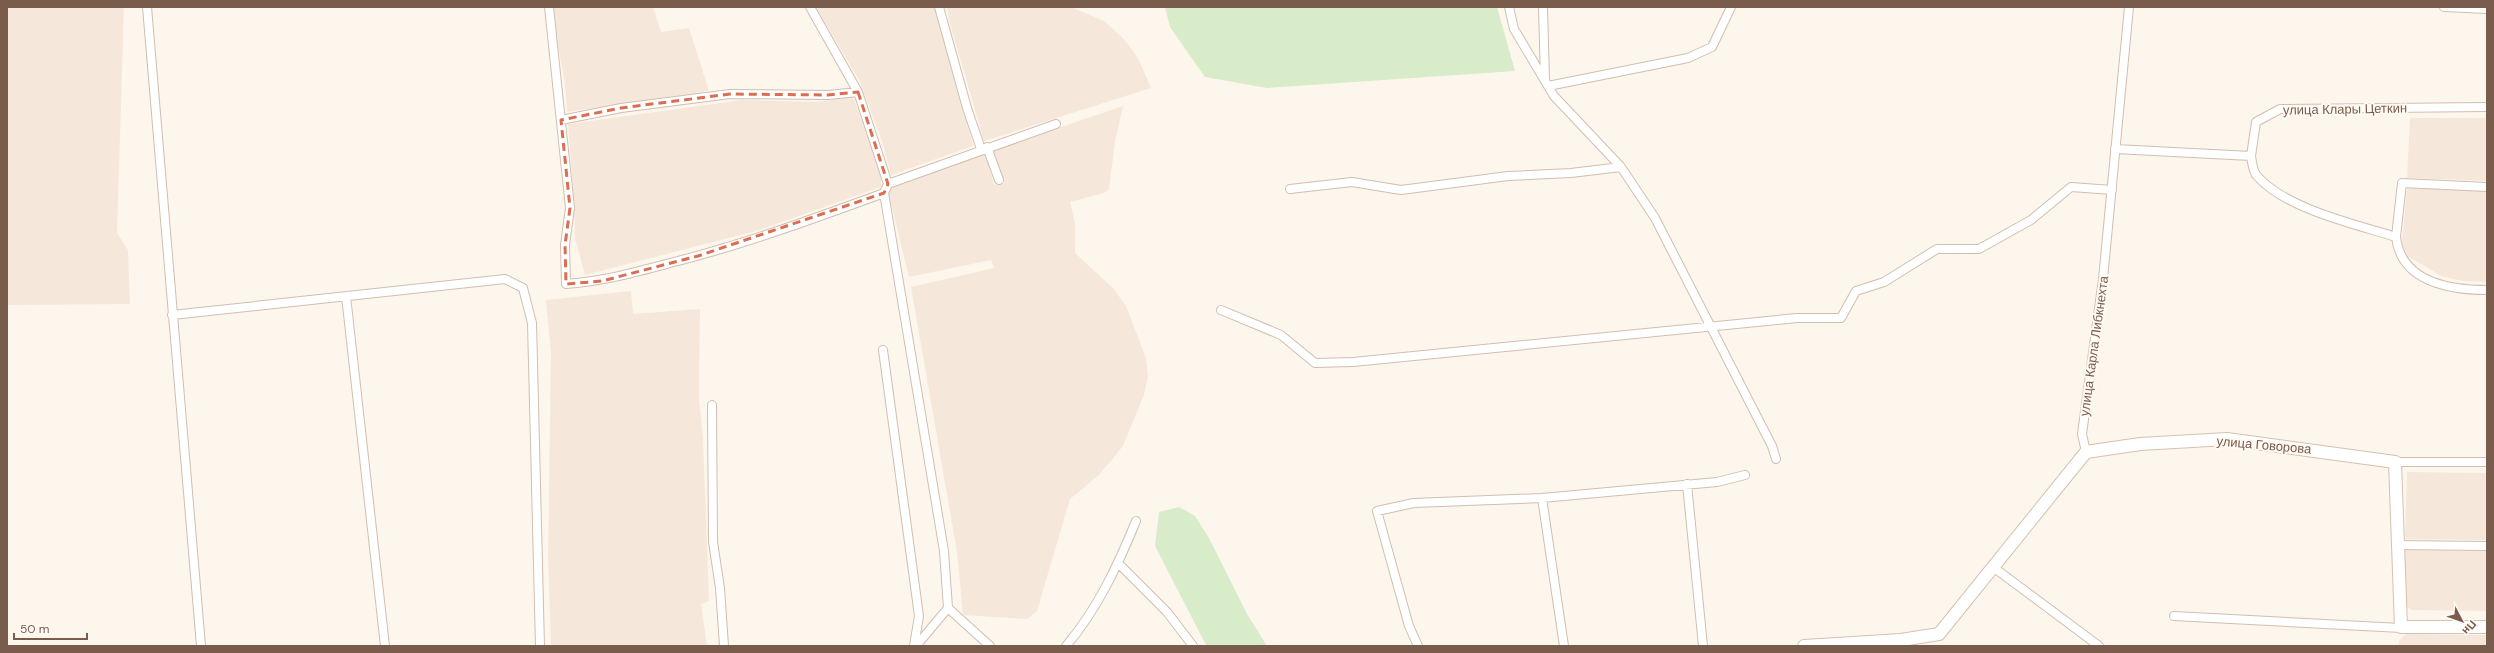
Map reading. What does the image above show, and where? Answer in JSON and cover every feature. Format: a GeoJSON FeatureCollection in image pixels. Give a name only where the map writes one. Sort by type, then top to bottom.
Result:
{"type":"FeatureCollection","features":[{"type":"Feature","properties":{"kind":"street"},"geometry":{"type":"LineString","coordinates":[[147,7],[201,646]]}},
{"type":"Feature","properties":{"kind":"street"},"geometry":{"type":"LineString","coordinates":[[549,7],[570,208],[565,245],[566,284],[602,281],[698,256],[803,223],[884,193]]}},
{"type":"Feature","properties":{"kind":"street"},"geometry":{"type":"LineString","coordinates":[[810,7],[858,92],[888,184],[884,193],[944,552],[948,608],[990,646]]}},
{"type":"Feature","properties":{"kind":"street"},"geometry":{"type":"LineString","coordinates":[[939,7],[967,108],[999,180]]}},
{"type":"Feature","properties":{"kind":"street"},"geometry":{"type":"LineString","coordinates":[[1509,7],[1514,30],[1554,96],[1621,167],[1655,218],[1772,446],[1776,459]]}},
{"type":"Feature","properties":{"kind":"street"},"geometry":{"type":"LineString","coordinates":[[1543,7],[1547,84]]}},
{"type":"Feature","properties":{"kind":"street"},"geometry":{"type":"LineString","coordinates":[[1547,84],[1688,58],[1712,47],[1731,7]]}},
{"type":"Feature","properties":{"kind":"street","name":"улица Карла Либкнехта"},"geometry":{"type":"LineString","coordinates":[[2086,452],[2082,434],[2103,279],[2129,7]]}},
{"type":"Feature","properties":{"kind":"street"},"geometry":{"type":"LineString","coordinates":[[2444,7],[2487,10]]}},
{"type":"Feature","properties":{"kind":"street"},"geometry":{"type":"LineString","coordinates":[[561,120],[622,108],[730,94],[828,96],[858,92]]}},
{"type":"Feature","properties":{"kind":"street","name":"улица Клары Цеткин"},"geometry":{"type":"LineString","coordinates":[[2251,156],[2256,122],[2280,109],[2487,107]]}},
{"type":"Feature","properties":{"kind":"street"},"geometry":{"type":"LineString","coordinates":[[888,184],[984,148],[1056,124]]}},
{"type":"Feature","properties":{"kind":"street"},"geometry":{"type":"LineString","coordinates":[[2115,149],[2251,156],[2256,175],[2284,197],[2314,211],[2396,237]]}},
{"type":"Feature","properties":{"kind":"street"},"geometry":{"type":"LineString","coordinates":[[1290,190],[1352,182],[1401,190],[1508,176],[1571,173],[1621,167]]}},
{"type":"Feature","properties":{"kind":"street"},"geometry":{"type":"LineString","coordinates":[[2487,187],[2402,183],[2396,237],[2396,244],[2408,267],[2436,285],[2487,290]]}},
{"type":"Feature","properties":{"kind":"street"},"geometry":{"type":"LineString","coordinates":[[1221,310],[1281,334],[1315,363],[1353,362],[1484,348],[1611,338],[1710,326],[1797,318],[1841,318],[1856,292],[1884,282],[1937,249],[1979,249],[2031,220],[2071,187],[2112,190]]}},
{"type":"Feature","properties":{"kind":"street"},"geometry":{"type":"LineString","coordinates":[[172,315],[505,279],[523,288],[532,323],[540,646]]}},
{"type":"Feature","properties":{"kind":"street"},"geometry":{"type":"LineString","coordinates":[[346,296],[385,646]]}},
{"type":"Feature","properties":{"kind":"street"},"geometry":{"type":"LineString","coordinates":[[883,350],[919,616],[915,646]]}},
{"type":"Feature","properties":{"kind":"street"},"geometry":{"type":"LineString","coordinates":[[712,405],[713,542],[720,588],[724,646]]}},
{"type":"Feature","properties":{"kind":"street","name":"улица Говорова"},"geometry":{"type":"LineString","coordinates":[[2086,452],[2140,444],[2227,439],[2395,462],[2487,462]]}},
{"type":"Feature","properties":{"kind":"street"},"geometry":{"type":"LineString","coordinates":[[1804,646],[1901,640],[1939,634],[2086,452]]}},
{"type":"Feature","properties":{"kind":"street"},"geometry":{"type":"LineString","coordinates":[[2395,462],[2396,545],[2401,628]]}},
{"type":"Feature","properties":{"kind":"street"},"geometry":{"type":"LineString","coordinates":[[1418,646],[1409,626],[1377,511],[1414,504],[1542,498],[1717,482],[1745,475]]}},
{"type":"Feature","properties":{"kind":"street"},"geometry":{"type":"LineString","coordinates":[[1687,484],[1704,646]]}},
{"type":"Feature","properties":{"kind":"street"},"geometry":{"type":"LineString","coordinates":[[1542,498],[1564,646]]}},
{"type":"Feature","properties":{"kind":"street"},"geometry":{"type":"LineString","coordinates":[[1066,646],[1078,632],[1119,564],[1136,521]]}},
{"type":"Feature","properties":{"kind":"street"},"geometry":{"type":"LineString","coordinates":[[2396,545],[2487,546]]}},
{"type":"Feature","properties":{"kind":"street"},"geometry":{"type":"LineString","coordinates":[[1119,564],[1167,612],[1193,646]]}},
{"type":"Feature","properties":{"kind":"street"},"geometry":{"type":"LineString","coordinates":[[1993,567],[2099,646]]}},
{"type":"Feature","properties":{"kind":"street"},"geometry":{"type":"LineString","coordinates":[[915,646],[948,608]]}},
{"type":"Feature","properties":{"kind":"street"},"geometry":{"type":"LineString","coordinates":[[2174,616],[2401,628],[2487,627]]}},
{"type":"Feature","properties":{"kind":"highlighted area"},"geometry":{"type":"Polygon","coordinates":[[[858,92],[888,184],[884,193],[698,256],[602,281],[566,284],[565,245],[570,208],[561,120],[621,108],[730,94],[828,95],[858,92]]]}},
{"type":"Feature","properties":{"kind":"shaded area"},"geometry":{"type":"Polygon","coordinates":[[[7,7],[124,7],[117,233],[128,250],[130,304],[7,305],[7,7]]]}},
{"type":"Feature","properties":{"kind":"shaded area"},"geometry":{"type":"Polygon","coordinates":[[[554,7],[653,7],[661,32],[689,28],[709,91],[567,112],[565,84],[557,40],[554,7]]]}},
{"type":"Feature","properties":{"kind":"shaded area"},"geometry":{"type":"Polygon","coordinates":[[[816,7],[936,7],[973,146],[891,175],[882,141],[860,82],[816,7]]]}},
{"type":"Feature","properties":{"kind":"shaded area"},"geometry":{"type":"Polygon","coordinates":[[[947,7],[1071,7],[1104,21],[1122,37],[1138,58],[1151,88],[984,141],[949,20],[947,7]]]}},
{"type":"Feature","properties":{"kind":"shaded area"},"geometry":{"type":"Polygon","coordinates":[[[853,97],[881,171],[881,187],[756,231],[585,275],[575,239],[574,201],[568,124],[742,100],[816,102],[853,97]]]}},
{"type":"Feature","properties":{"kind":"shaded area"},"geometry":{"type":"Polygon","coordinates":[[[1123,106],[1115,142],[1109,189],[1104,193],[1070,202],[1075,223],[1075,253],[1113,288],[1126,306],[1146,358],[1148,376],[1144,395],[1123,446],[1099,475],[1070,499],[1037,611],[1027,619],[963,615],[957,552],[911,287],[994,268],[991,260],[909,277],[888,191],[890,188],[985,153],[994,185],[1005,183],[993,150],[1123,106]]]}},
{"type":"Feature","properties":{"kind":"shaded area"},"geometry":{"type":"Polygon","coordinates":[[[2410,118],[2487,118],[2487,181],[2407,178],[2410,118]]]}},
{"type":"Feature","properties":{"kind":"shaded area"},"geometry":{"type":"Polygon","coordinates":[[[2413,186],[2487,191],[2487,282],[2463,281],[2441,276],[2406,255],[2402,242],[2407,190],[2413,186]]]}},
{"type":"Feature","properties":{"kind":"shaded area"},"geometry":{"type":"Polygon","coordinates":[[[631,291],[633,314],[700,309],[699,398],[703,438],[709,601],[701,604],[707,646],[551,646],[548,557],[551,352],[546,300],[631,291]]]}},
{"type":"Feature","properties":{"kind":"shaded area"},"geometry":{"type":"Polygon","coordinates":[[[2407,472],[2487,473],[2487,540],[2405,539],[2407,472]]]}},
{"type":"Feature","properties":{"kind":"shaded area"},"geometry":{"type":"Polygon","coordinates":[[[2404,550],[2487,551],[2487,611],[2412,610],[2404,605],[2404,550]]]}},
{"type":"Feature","properties":{"kind":"shaded area"},"geometry":{"type":"Polygon","coordinates":[[[2406,634],[2487,635],[2487,646],[2399,646],[2399,641],[2406,634]]]}},
{"type":"Feature","properties":{"kind":"green space"},"geometry":{"type":"Polygon","coordinates":[[[1165,7],[1497,7],[1515,71],[1267,88],[1205,77],[1170,27],[1165,7]]]}},
{"type":"Feature","properties":{"kind":"green space"},"geometry":{"type":"Polygon","coordinates":[[[1179,507],[1195,516],[1209,538],[1247,614],[1267,646],[1207,646],[1205,643],[1155,546],[1159,512],[1179,507]]]}}]}
